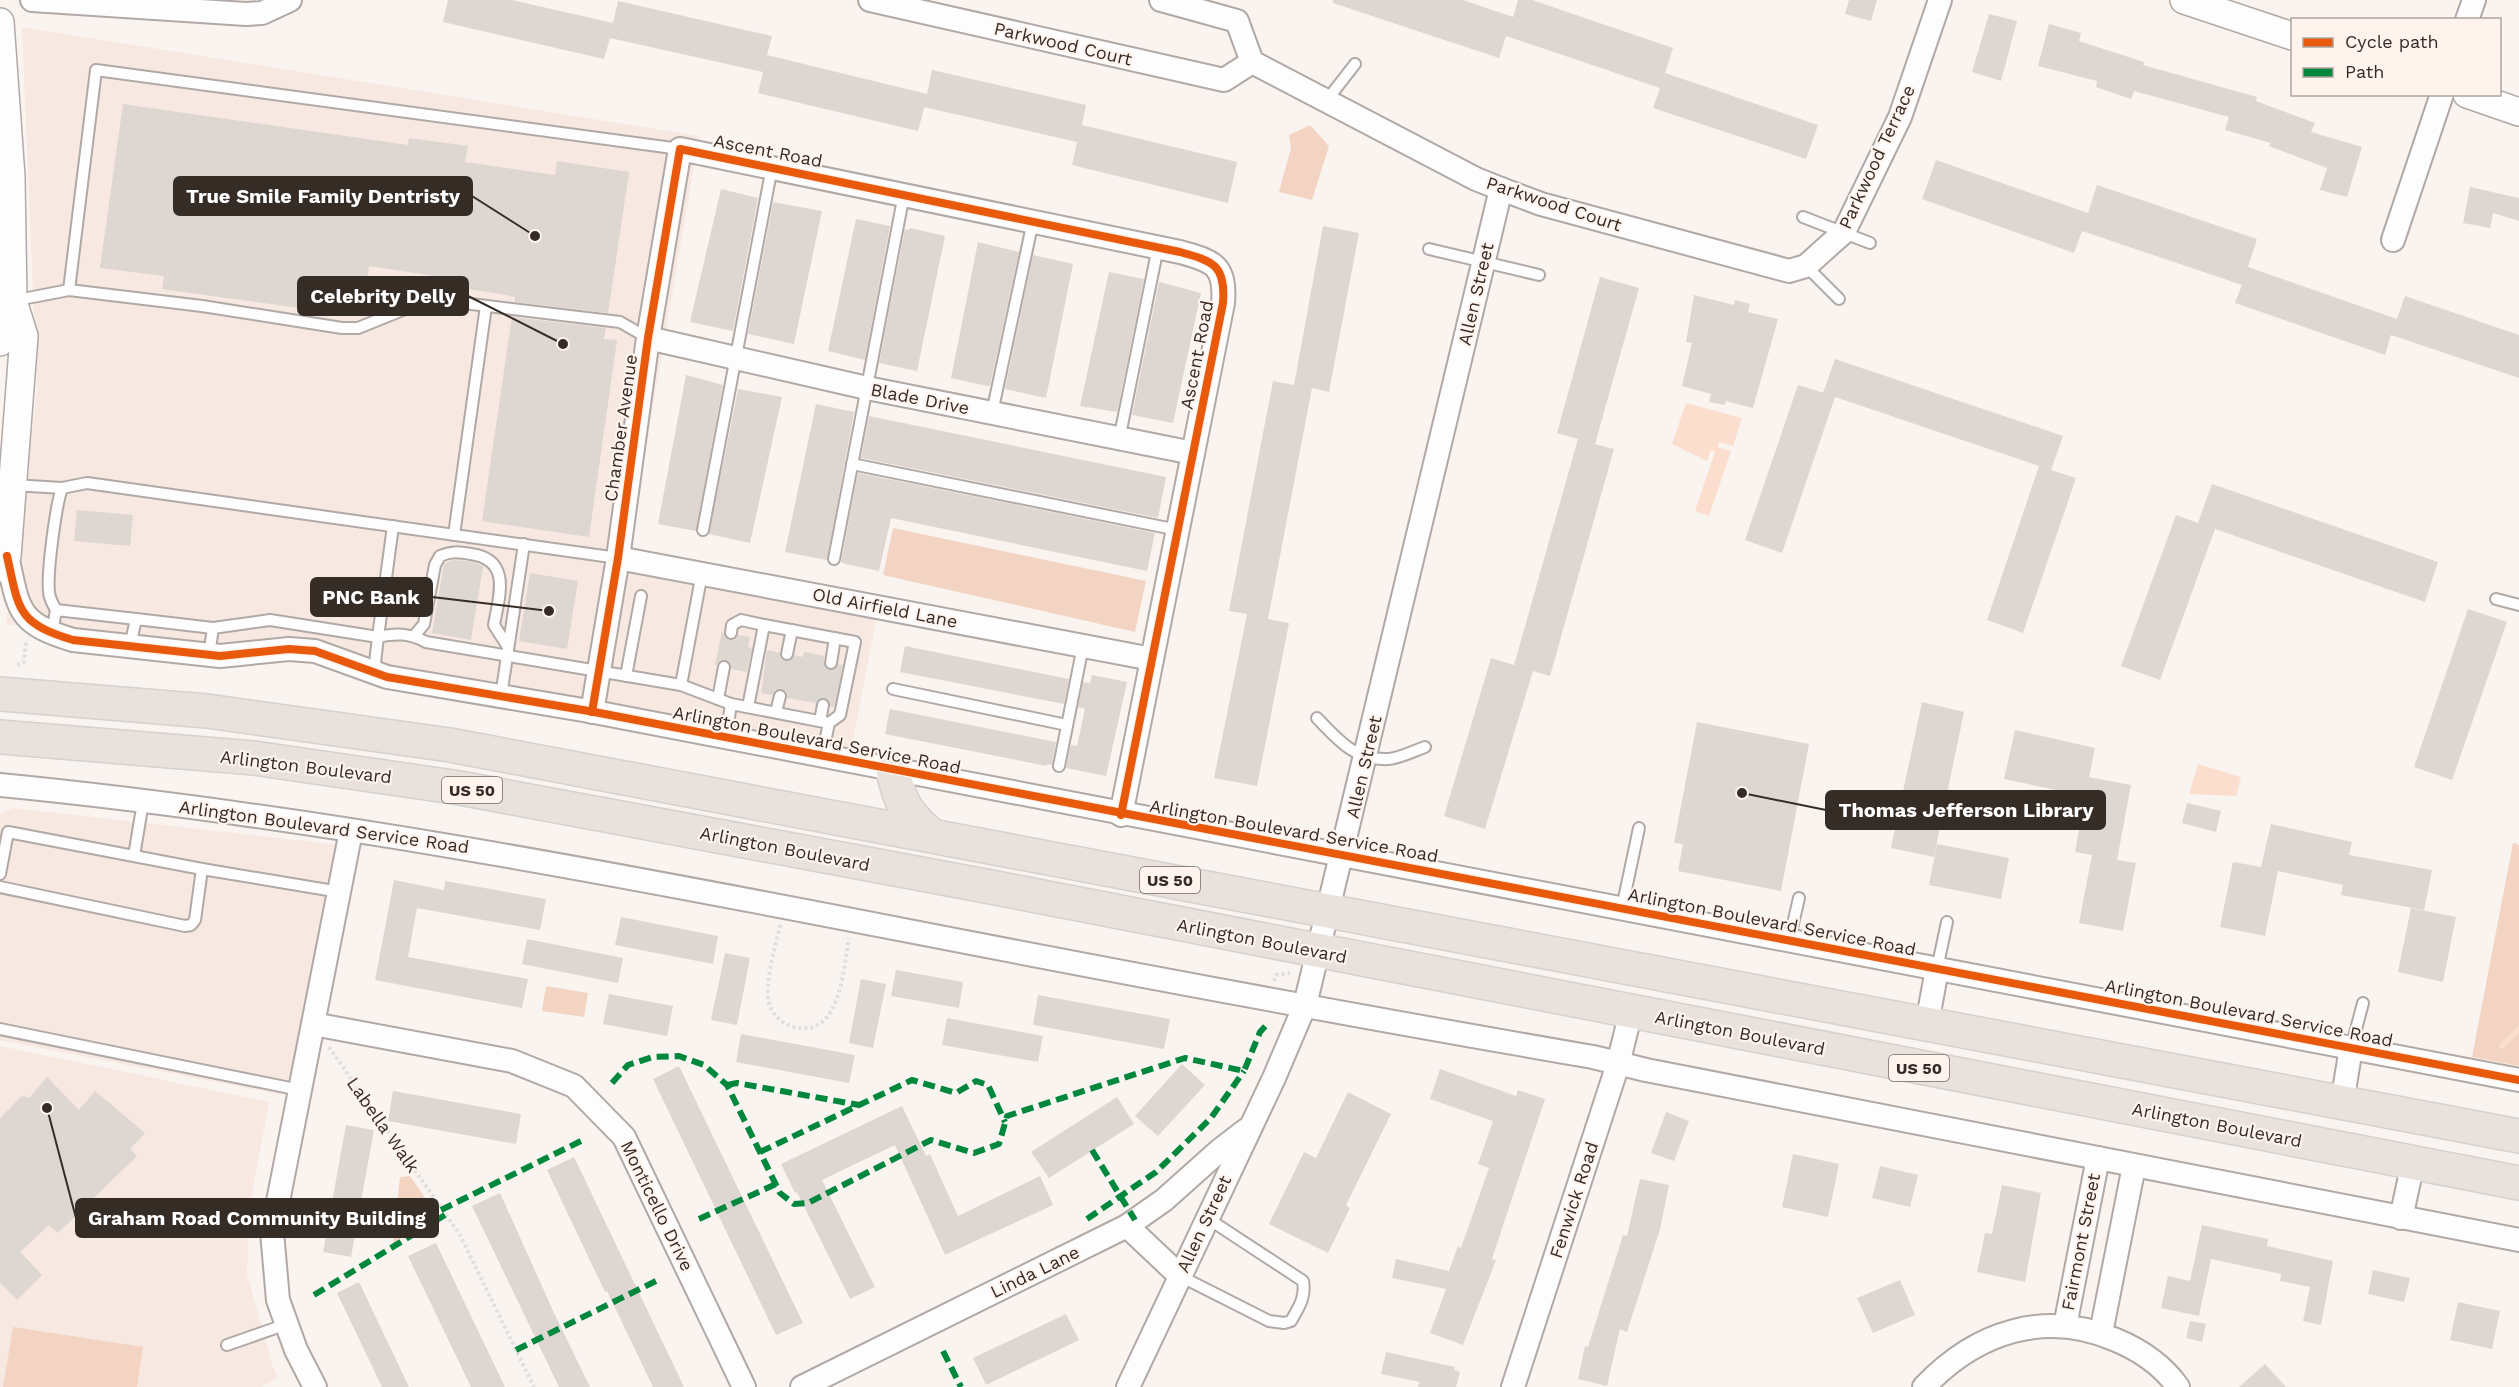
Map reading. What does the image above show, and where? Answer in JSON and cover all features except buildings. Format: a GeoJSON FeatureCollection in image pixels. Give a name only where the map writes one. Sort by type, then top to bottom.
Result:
{"type":"FeatureCollection","features":[{"type":"Feature","properties":{"kind":"highway","name":"US 50"},"geometry":{"type":"LineString","coordinates":[[0,694],[207,711],[460,746],[2519,1136]]}},
{"type":"Feature","properties":{"kind":"highway","name":"Arlington Boulevard"},"geometry":{"type":"LineString","coordinates":[[0,737],[254,758],[460,788],[991,887],[2519,1183]]}},
{"type":"Feature","properties":{"kind":"highway"},"geometry":{"type":"LineString","coordinates":[[843,817],[862,808],[876,797],[893,770]]}},
{"type":"Feature","properties":{"kind":"highway"},"geometry":{"type":"LineString","coordinates":[[893,770],[897,793],[908,815],[930,834]]}},
{"type":"Feature","properties":{"kind":"street"},"geometry":{"type":"LineString","coordinates":[[32,0],[246,14],[262,13],[290,0]]}},
{"type":"Feature","properties":{"kind":"street","name":"Parkwood Court"},"geometry":{"type":"LineString","coordinates":[[870,0],[1224,80],[1252,62],[1476,179],[1541,204],[1764,266],[1789,271],[1806,266]]}},
{"type":"Feature","properties":{"kind":"street"},"geometry":{"type":"LineString","coordinates":[[1161,0],[1237,21],[1252,62]]}},
{"type":"Feature","properties":{"kind":"street","name":"Parkwood Terrace"},"geometry":{"type":"LineString","coordinates":[[1806,266],[1844,232],[1900,117],[1940,0]]}},
{"type":"Feature","properties":{"kind":"street"},"geometry":{"type":"LineString","coordinates":[[2184,0],[2291,36]]}},
{"type":"Feature","properties":{"kind":"street"},"geometry":{"type":"LineString","coordinates":[[2468,18],[2474,0]]}},
{"type":"Feature","properties":{"kind":"street"},"geometry":{"type":"LineString","coordinates":[[0,22],[11,177],[7,301],[0,342]]}},
{"type":"Feature","properties":{"kind":"street"},"geometry":{"type":"LineString","coordinates":[[2393,240],[2441,96]]}},
{"type":"Feature","properties":{"kind":"street"},"geometry":{"type":"LineString","coordinates":[[2473,96],[2519,112]]}},
{"type":"Feature","properties":{"kind":"street","name":"Ascent Road"},"geometry":{"type":"LineString","coordinates":[[680,149],[1158,247],[1209,261],[1221,271],[1224,287],[1121,815]]}},
{"type":"Feature","properties":{"kind":"street","name":"Chamber Avenue"},"geometry":{"type":"LineString","coordinates":[[592,712],[618,558],[648,338],[680,149]]}},
{"type":"Feature","properties":{"kind":"street","name":"Allen Street"},"geometry":{"type":"LineString","coordinates":[[1128,1387],[1305,1005],[1501,189]]}},
{"type":"Feature","properties":{"kind":"street"},"geometry":{"type":"LineString","coordinates":[[3,562],[13,485],[24,336],[7,301]]}},
{"type":"Feature","properties":{"kind":"street","name":"Blade Drive"},"geometry":{"type":"LineString","coordinates":[[648,338],[867,388],[1193,453]]}},
{"type":"Feature","properties":{"kind":"street","name":"Old Airfield Lane"},"geometry":{"type":"LineString","coordinates":[[618,558],[1152,659]]}},
{"type":"Feature","properties":{"kind":"street","name":"Arlington Boulevard Service Road"},"geometry":{"type":"LineString","coordinates":[[3,562],[18,606],[35,625],[52,634],[73,640],[209,655],[241,656],[289,649],[315,651],[387,677],[592,712],[1121,815],[1343,854],[2519,1080]]}},
{"type":"Feature","properties":{"kind":"street","name":"Arlington Boulevard Service Road"},"geometry":{"type":"LineString","coordinates":[[0,785],[143,802],[477,849],[1262,999],[1593,1057],[1618,1064],[2134,1166],[2519,1240]]}},
{"type":"Feature","properties":{"kind":"street"},"geometry":{"type":"LineString","coordinates":[[315,1387],[296,1350],[278,1300],[272,1232],[351,831]]}},
{"type":"Feature","properties":{"kind":"street"},"geometry":{"type":"LineString","coordinates":[[1927,1024],[1937,969]]}},
{"type":"Feature","properties":{"kind":"street","name":"Fenwick Road"},"geometry":{"type":"LineString","coordinates":[[1513,1387],[1618,1064],[1631,1012]]}},
{"type":"Feature","properties":{"kind":"street","name":"Monticello Drive"},"geometry":{"type":"LineString","coordinates":[[313,1024],[512,1061],[574,1086],[624,1137],[744,1387]]}},
{"type":"Feature","properties":{"kind":"street"},"geometry":{"type":"LineString","coordinates":[[2342,1103],[2352,1048]]}},
{"type":"Feature","properties":{"kind":"street","name":"Linda Lane"},"geometry":{"type":"LineString","coordinates":[[802,1387],[1127,1226],[1164,1200],[1220,1150],[1250,1127]]}},
{"type":"Feature","properties":{"kind":"street","name":"Fairmont Street"},"geometry":{"type":"LineString","coordinates":[[2098,1158],[2065,1326],[2101,1333],[2129,1345],[2151,1360],[2178,1387]]}},
{"type":"Feature","properties":{"kind":"street"},"geometry":{"type":"LineString","coordinates":[[2401,1218],[2413,1163]]}},
{"type":"Feature","properties":{"kind":"street","name":"Fairmont Street"},"geometry":{"type":"LineString","coordinates":[[2101,1333],[2134,1166]]}},
{"type":"Feature","properties":{"kind":"street"},"geometry":{"type":"LineString","coordinates":[[1127,1226],[1180,1276]]}},
{"type":"Feature","properties":{"kind":"street"},"geometry":{"type":"LineString","coordinates":[[1924,1387],[1966,1350],[1993,1337],[2022,1329],[2065,1326]]}},
{"type":"Feature","properties":{"kind":"lane"},"geometry":{"type":"LineString","coordinates":[[1327,100],[1356,64]]}},
{"type":"Feature","properties":{"kind":"lane"},"geometry":{"type":"LineString","coordinates":[[69,290],[96,70],[680,149]]}},
{"type":"Feature","properties":{"kind":"lane"},"geometry":{"type":"LineString","coordinates":[[703,530],[772,167]]}},
{"type":"Feature","properties":{"kind":"lane"},"geometry":{"type":"LineString","coordinates":[[834,558],[904,194]]}},
{"type":"Feature","properties":{"kind":"lane"},"geometry":{"type":"LineString","coordinates":[[1803,217],[1870,243]]}},
{"type":"Feature","properties":{"kind":"lane"},"geometry":{"type":"LineString","coordinates":[[992,413],[1033,221]]}},
{"type":"Feature","properties":{"kind":"lane"},"geometry":{"type":"LineString","coordinates":[[1119,440],[1158,247]]}},
{"type":"Feature","properties":{"kind":"lane"},"geometry":{"type":"LineString","coordinates":[[1429,249],[1539,275]]}},
{"type":"Feature","properties":{"kind":"lane"},"geometry":{"type":"LineString","coordinates":[[1806,266],[1839,299]]}},
{"type":"Feature","properties":{"kind":"lane"},"geometry":{"type":"LineString","coordinates":[[7,301],[69,290],[202,306],[342,328],[358,328],[430,299],[620,322],[648,338]]}},
{"type":"Feature","properties":{"kind":"lane"},"geometry":{"type":"LineString","coordinates":[[454,535],[486,306]]}},
{"type":"Feature","properties":{"kind":"lane"},"geometry":{"type":"LineString","coordinates":[[852,464],[1178,530]]}},
{"type":"Feature","properties":{"kind":"lane"},"geometry":{"type":"LineString","coordinates":[[13,485],[62,488],[87,483],[618,558]]}},
{"type":"Feature","properties":{"kind":"lane"},"geometry":{"type":"LineString","coordinates":[[52,634],[56,610],[50,597],[49,583],[56,503],[62,488]]}},
{"type":"Feature","properties":{"kind":"lane"},"geometry":{"type":"LineString","coordinates":[[375,672],[393,526]]}},
{"type":"Feature","properties":{"kind":"lane"},"geometry":{"type":"LineString","coordinates":[[501,696],[524,544]]}},
{"type":"Feature","properties":{"kind":"lane"},"geometry":{"type":"LineString","coordinates":[[414,636],[424,624],[435,565],[440,556],[451,551],[485,556],[496,567],[501,581],[494,625],[507,651]]}},
{"type":"Feature","properties":{"kind":"lane"},"geometry":{"type":"LineString","coordinates":[[681,685],[702,573]]}},
{"type":"Feature","properties":{"kind":"lane"},"geometry":{"type":"LineString","coordinates":[[627,676],[641,596]]}},
{"type":"Feature","properties":{"kind":"lane"},"geometry":{"type":"LineString","coordinates":[[2496,599],[2519,605]]}},
{"type":"Feature","properties":{"kind":"lane"},"geometry":{"type":"LineString","coordinates":[[56,610],[213,628],[270,620],[378,637],[396,633],[414,636],[426,642],[507,651],[599,671],[681,685],[731,704],[824,722],[840,715],[855,642],[741,620],[732,625],[731,633]]}},
{"type":"Feature","properties":{"kind":"lane"},"geometry":{"type":"LineString","coordinates":[[130,646],[136,619]]}},
{"type":"Feature","properties":{"kind":"lane"},"geometry":{"type":"LineString","coordinates":[[748,707],[764,625]]}},
{"type":"Feature","properties":{"kind":"lane"},"geometry":{"type":"LineString","coordinates":[[209,655],[213,628]]}},
{"type":"Feature","properties":{"kind":"lane"},"geometry":{"type":"LineString","coordinates":[[788,654],[792,630]]}},
{"type":"Feature","properties":{"kind":"lane"},"geometry":{"type":"LineString","coordinates":[[831,663],[835,638]]}},
{"type":"Feature","properties":{"kind":"lane"},"geometry":{"type":"LineString","coordinates":[[1059,766],[1083,646]]}},
{"type":"Feature","properties":{"kind":"lane"},"geometry":{"type":"LineString","coordinates":[[718,699],[724,667]]}},
{"type":"Feature","properties":{"kind":"lane"},"geometry":{"type":"LineString","coordinates":[[893,689],[1067,725]]}},
{"type":"Feature","properties":{"kind":"lane"},"geometry":{"type":"LineString","coordinates":[[776,712],[780,696]]}},
{"type":"Feature","properties":{"kind":"lane"},"geometry":{"type":"LineString","coordinates":[[726,738],[731,704]]}},
{"type":"Feature","properties":{"kind":"lane"},"geometry":{"type":"LineString","coordinates":[[822,756],[823,705]]}},
{"type":"Feature","properties":{"kind":"lane"},"geometry":{"type":"LineString","coordinates":[[1317,718],[1346,748],[1366,756],[1389,759],[1425,747]]}},
{"type":"Feature","properties":{"kind":"lane"},"geometry":{"type":"LineString","coordinates":[[134,856],[143,802]]}},
{"type":"Feature","properties":{"kind":"lane"},"geometry":{"type":"LineString","coordinates":[[1622,908],[1639,828]]}},
{"type":"Feature","properties":{"kind":"lane"},"geometry":{"type":"LineString","coordinates":[[0,874],[8,832],[202,869],[340,892]]}},
{"type":"Feature","properties":{"kind":"lane"},"geometry":{"type":"LineString","coordinates":[[0,887],[185,926],[191,925],[195,920],[202,869]]}},
{"type":"Feature","properties":{"kind":"lane"},"geometry":{"type":"LineString","coordinates":[[1789,941],[1799,898]]}},
{"type":"Feature","properties":{"kind":"lane"},"geometry":{"type":"LineString","coordinates":[[1937,969],[1947,922]]}},
{"type":"Feature","properties":{"kind":"lane"},"geometry":{"type":"LineString","coordinates":[[2352,1048],[2363,1003]]}},
{"type":"Feature","properties":{"kind":"lane"},"geometry":{"type":"LineString","coordinates":[[0,1029],[300,1090]]}},
{"type":"Feature","properties":{"kind":"lane"},"geometry":{"type":"LineString","coordinates":[[1180,1276],[1269,1321],[1284,1323],[1291,1320],[1302,1302],[1305,1292],[1303,1281],[1207,1218]]}},
{"type":"Feature","properties":{"kind":"lane"},"geometry":{"type":"LineString","coordinates":[[227,1346],[287,1324]]}},
{"type":"Feature","properties":{"kind":"path"},"geometry":{"type":"LineString","coordinates":[[18,665],[24,662],[27,636]]}},
{"type":"Feature","properties":{"kind":"path"},"geometry":{"type":"LineString","coordinates":[[781,924],[769,982],[769,1002],[774,1014],[782,1021],[798,1028],[816,1028],[826,1020],[834,1008],[849,938]]}},
{"type":"Feature","properties":{"kind":"shaded area"},"geometry":{"type":"Polygon","coordinates":[[[22,27],[699,136],[625,572],[877,616],[851,750],[401,674],[227,648],[6,624],[37,392],[22,27]]]}},
{"type":"Feature","properties":{"kind":"shaded area"},"geometry":{"type":"Polygon","coordinates":[[[1310,125],[1329,146],[1312,200],[1279,192],[1291,148],[1289,135],[1310,125]]]}},
{"type":"Feature","properties":{"kind":"shaded area"},"geometry":{"type":"Polygon","coordinates":[[[1686,403],[1742,418],[1733,446],[1719,442],[1718,447],[1731,451],[1709,516],[1695,511],[1715,452],[1711,450],[1707,461],[1672,444],[1686,403]]]}},
{"type":"Feature","properties":{"kind":"shaded area"},"geometry":{"type":"Polygon","coordinates":[[[893,528],[1146,581],[1135,632],[883,575],[893,528]]]}},
{"type":"Feature","properties":{"kind":"shaded area"},"geometry":{"type":"Polygon","coordinates":[[[2198,764],[2241,777],[2236,796],[2189,794],[2198,764]]]}},
{"type":"Feature","properties":{"kind":"shaded area"},"geometry":{"type":"Polygon","coordinates":[[[13,808],[349,846],[299,1098],[0,1040],[0,813],[13,808]]]}},
{"type":"Feature","properties":{"kind":"shaded area"},"geometry":{"type":"Polygon","coordinates":[[[2513,843],[2519,845],[2519,1066],[2472,1057],[2513,843]]]}},
{"type":"Feature","properties":{"kind":"shaded area"},"geometry":{"type":"Polygon","coordinates":[[[546,986],[588,993],[584,1017],[542,1011],[546,986]]]}},
{"type":"Feature","properties":{"kind":"shaded area"},"geometry":{"type":"Polygon","coordinates":[[[0,1046],[269,1102],[250,1204],[247,1274],[278,1378],[260,1387],[0,1387],[0,1046]]]}},
{"type":"Feature","properties":{"kind":"shaded area"},"geometry":{"type":"Polygon","coordinates":[[[410,1176],[437,1215],[393,1243],[400,1177],[410,1176]]]}},
{"type":"Feature","properties":{"kind":"shaded area"},"geometry":{"type":"Polygon","coordinates":[[[13,1327],[143,1347],[137,1387],[3,1387],[13,1327]]]}},
{"type":"Feature","properties":{"kind":"waterway"},"geometry":{"type":"LineString","coordinates":[[2502,1046],[2519,1029]]}},
{"type":"Feature","properties":{"kind":"marked path"},"geometry":{"type":"LineString","coordinates":[[612,1083],[628,1065],[653,1057],[679,1056],[704,1065],[727,1085],[780,1193],[794,1204],[808,1203],[931,1140],[974,1153],[999,1144],[1007,1116],[1185,1058],[1244,1071],[1260,1032],[1269,1022]]}},
{"type":"Feature","properties":{"kind":"marked path"},"geometry":{"type":"LineString","coordinates":[[1087,1219],[1156,1172],[1211,1118],[1244,1071]]}},
{"type":"Feature","properties":{"kind":"marked path"},"geometry":{"type":"LineString","coordinates":[[760,1152],[912,1080],[956,1093],[976,1081],[988,1085],[1005,1122]]}},
{"type":"Feature","properties":{"kind":"marked path"},"geometry":{"type":"LineString","coordinates":[[727,1085],[737,1083],[859,1105]]}},
{"type":"Feature","properties":{"kind":"marked path"},"geometry":{"type":"LineString","coordinates":[[441,1210],[585,1139]]}},
{"type":"Feature","properties":{"kind":"marked path"},"geometry":{"type":"LineString","coordinates":[[1092,1150],[1135,1220]]}},
{"type":"Feature","properties":{"kind":"marked path"},"geometry":{"type":"LineString","coordinates":[[699,1219],[776,1184]]}},
{"type":"Feature","properties":{"kind":"marked path"},"geometry":{"type":"LineString","coordinates":[[314,1295],[445,1215]]}},
{"type":"Feature","properties":{"kind":"marked path"},"geometry":{"type":"LineString","coordinates":[[516,1350],[660,1279]]}},
{"type":"Feature","properties":{"kind":"marked path"},"geometry":{"type":"LineString","coordinates":[[943,1351],[961,1387]]}},
{"type":"Feature","properties":{"kind":"cycle path"},"geometry":{"type":"LineString","coordinates":[[592,712],[618,558],[648,338],[680,149],[1180,252],[1209,262],[1219,273],[1222,280],[1223,303],[1121,815]]}},
{"type":"Feature","properties":{"kind":"cycle path"},"geometry":{"type":"LineString","coordinates":[[7,556],[14,589],[23,612],[40,627],[73,640],[220,656],[289,649],[315,651],[387,677],[589,711],[2519,1080]]}},
{"type":"Feature","properties":{"kind":"place","name":"True Smile Family Dentristy"},"geometry":{"type":"Point","coordinates":[535,236]}},
{"type":"Feature","properties":{"kind":"place","name":"Celebrity Delly"},"geometry":{"type":"Point","coordinates":[563,344]}},
{"type":"Feature","properties":{"kind":"place","name":"PNC Bank"},"geometry":{"type":"Point","coordinates":[549,611]}},
{"type":"Feature","properties":{"kind":"place","name":"Thomas Jefferson Library"},"geometry":{"type":"Point","coordinates":[1742,793]}},
{"type":"Feature","properties":{"kind":"place","name":"Graham Road Community Building"},"geometry":{"type":"Point","coordinates":[47,1108]}}]}
